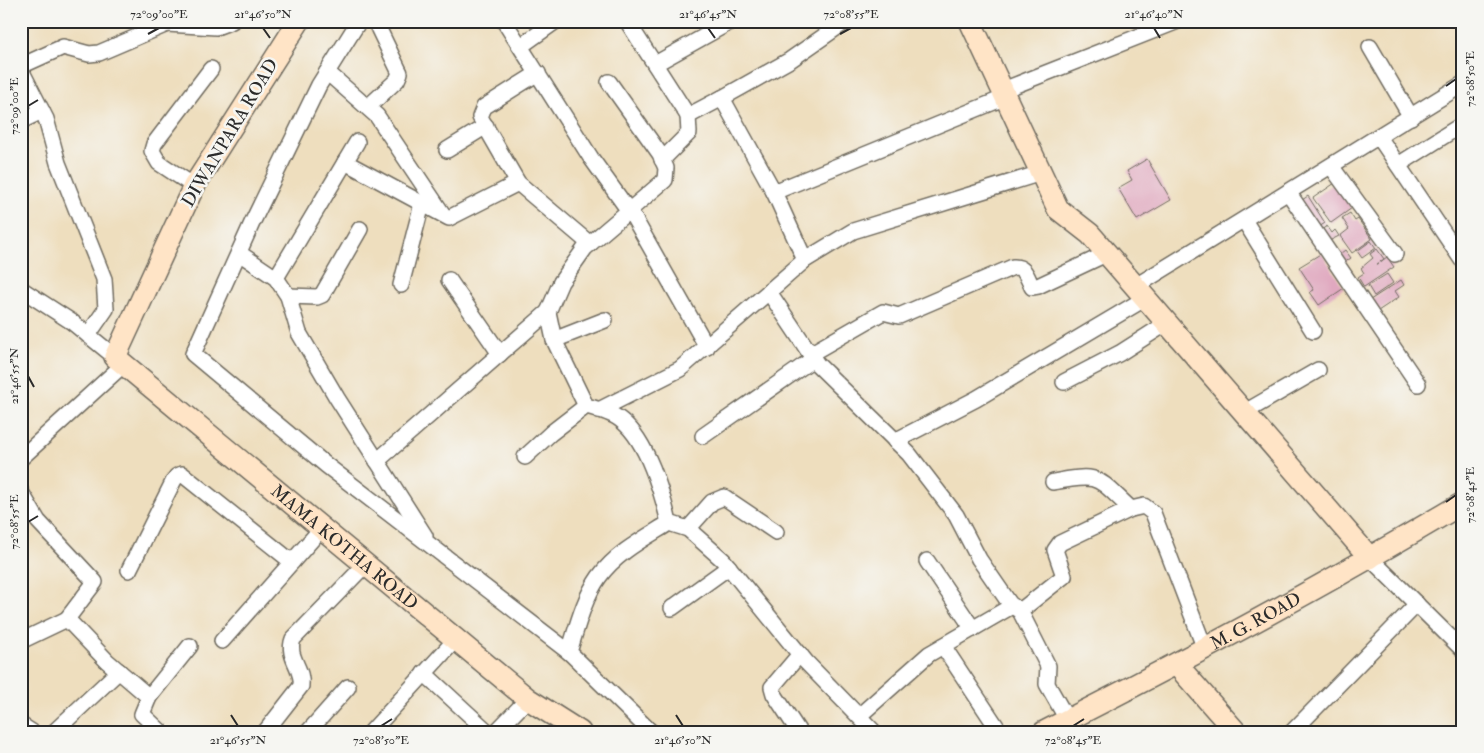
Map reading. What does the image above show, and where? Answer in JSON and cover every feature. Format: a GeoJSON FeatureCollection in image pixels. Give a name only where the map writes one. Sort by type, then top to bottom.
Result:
{"type":"FeatureCollection","features":[{"type":"Feature","properties":{"kind":"street"},"geometry":{"type":"LineString","coordinates":[[88,335],[106,309],[104,279],[58,163],[42,111],[21,68],[64,47],[89,54],[99,53],[165,22],[194,23],[216,27],[232,21]]}},
{"type":"Feature","properties":{"kind":"street","name":"DIWANPARA ROAD"},"geometry":{"type":"LineString","coordinates":[[120,360],[194,186],[299,21]]}},
{"type":"Feature","properties":{"kind":"street"},"geometry":{"type":"LineString","coordinates":[[359,21],[318,86],[193,354],[326,465],[569,652],[650,732]]}},
{"type":"Feature","properties":{"kind":"street"},"geometry":{"type":"LineString","coordinates":[[368,107],[397,80],[400,73],[375,21]]}},
{"type":"Feature","properties":{"kind":"street"},"geometry":{"type":"LineString","coordinates":[[504,21],[591,158],[629,212],[707,347]]}},
{"type":"Feature","properties":{"kind":"street"},"geometry":{"type":"LineString","coordinates":[[521,46],[556,21]]}},
{"type":"Feature","properties":{"kind":"street"},"geometry":{"type":"LineString","coordinates":[[627,21],[688,116],[690,133],[662,160]]}},
{"type":"Feature","properties":{"kind":"street"},"geometry":{"type":"LineString","coordinates":[[655,64],[732,21]]}},
{"type":"Feature","properties":{"kind":"street"},"geometry":{"type":"LineString","coordinates":[[970,21],[1058,209],[1090,234],[1370,558],[1463,650]]}},
{"type":"Feature","properties":{"kind":"street"},"geometry":{"type":"LineString","coordinates":[[774,192],[1178,21]]}},
{"type":"Feature","properties":{"kind":"street"},"geometry":{"type":"LineString","coordinates":[[688,116],[790,60],[844,22]]}},
{"type":"Feature","properties":{"kind":"street"},"geometry":{"type":"LineString","coordinates":[[1370,47],[1411,117]]}},
{"type":"Feature","properties":{"kind":"street"},"geometry":{"type":"LineString","coordinates":[[194,186],[159,163],[152,152],[154,144],[211,68]]}},
{"type":"Feature","properties":{"kind":"street"},"geometry":{"type":"LineString","coordinates":[[327,72],[368,107],[383,125],[444,217]]}},
{"type":"Feature","properties":{"kind":"street"},"geometry":{"type":"LineString","coordinates":[[538,74],[484,107],[480,117],[518,183],[590,244]]}},
{"type":"Feature","properties":{"kind":"street"},"geometry":{"type":"LineString","coordinates":[[377,461],[548,312],[561,282],[590,244],[665,180],[666,168],[662,160],[610,82]]}},
{"type":"Feature","properties":{"kind":"street"},"geometry":{"type":"LineString","coordinates":[[895,441],[976,399],[1141,292],[1244,220],[1463,84]]}},
{"type":"Feature","properties":{"kind":"street"},"geometry":{"type":"LineString","coordinates":[[722,98],[774,192],[805,260]]}},
{"type":"Feature","properties":{"kind":"street"},"geometry":{"type":"LineString","coordinates":[[21,121],[42,111]]}},
{"type":"Feature","properties":{"kind":"street"},"geometry":{"type":"LineString","coordinates":[[1398,165],[1463,124]]}},
{"type":"Feature","properties":{"kind":"street"},"geometry":{"type":"LineString","coordinates":[[447,150],[486,126]]}},
{"type":"Feature","properties":{"kind":"street"},"geometry":{"type":"LineString","coordinates":[[1379,136],[1462,260]]}},
{"type":"Feature","properties":{"kind":"street"},"geometry":{"type":"LineString","coordinates":[[276,278],[358,142]]}},
{"type":"Feature","properties":{"kind":"street"},"geometry":{"type":"LineString","coordinates":[[345,162],[444,217],[453,217],[518,183]]}},
{"type":"Feature","properties":{"kind":"street"},"geometry":{"type":"LineString","coordinates":[[1331,166],[1396,254]]}},
{"type":"Feature","properties":{"kind":"street"},"geometry":{"type":"LineString","coordinates":[[525,457],[550,433],[593,408],[680,369],[805,260],[853,231],[1041,173]]}},
{"type":"Feature","properties":{"kind":"street"},"geometry":{"type":"LineString","coordinates":[[1288,192],[1418,384]]}},
{"type":"Feature","properties":{"kind":"street"},"geometry":{"type":"LineString","coordinates":[[401,285],[422,204]]}},
{"type":"Feature","properties":{"kind":"street"},"geometry":{"type":"LineString","coordinates":[[1244,220],[1313,331]]}},
{"type":"Feature","properties":{"kind":"street"},"geometry":{"type":"LineString","coordinates":[[288,296],[317,297],[322,295],[360,229]]}},
{"type":"Feature","properties":{"kind":"street"},"geometry":{"type":"LineString","coordinates":[[239,252],[276,278],[288,296],[299,333],[377,461],[432,546]]}},
{"type":"Feature","properties":{"kind":"street"},"geometry":{"type":"LineString","coordinates":[[703,436],[811,356],[883,312],[899,316],[1013,267],[1024,270],[1032,287],[1038,286],[1108,254]]}},
{"type":"Feature","properties":{"kind":"street"},"geometry":{"type":"LineString","coordinates":[[449,280],[500,354]]}},
{"type":"Feature","properties":{"kind":"street"},"geometry":{"type":"LineString","coordinates":[[21,289],[88,335],[120,360],[21,458]]}},
{"type":"Feature","properties":{"kind":"street"},"geometry":{"type":"LineString","coordinates":[[769,292],[811,356],[909,454],[956,515],[979,559],[1016,608],[1048,666],[1047,684],[1057,728]]}},
{"type":"Feature","properties":{"kind":"street"},"geometry":{"type":"LineString","coordinates":[[548,312],[554,340],[593,408],[622,420],[637,438],[662,492],[669,523]]}},
{"type":"Feature","properties":{"kind":"street"},"geometry":{"type":"LineString","coordinates":[[554,340],[605,320]]}},
{"type":"Feature","properties":{"kind":"street"},"geometry":{"type":"LineString","coordinates":[[1064,382],[1120,353],[1167,323]]}},
{"type":"Feature","properties":{"kind":"street","name":"MAMA KOTHA ROAD"},"geometry":{"type":"LineString","coordinates":[[120,360],[528,699],[580,732]]}},
{"type":"Feature","properties":{"kind":"street"},"geometry":{"type":"LineString","coordinates":[[1245,412],[1318,370]]}},
{"type":"Feature","properties":{"kind":"street"},"geometry":{"type":"LineString","coordinates":[[129,570],[174,480],[182,474],[292,562]]}},
{"type":"Feature","properties":{"kind":"street"},"geometry":{"type":"LineString","coordinates":[[1053,482],[1083,476],[1095,478],[1131,509]]}},
{"type":"Feature","properties":{"kind":"street"},"geometry":{"type":"LineString","coordinates":[[21,492],[38,521],[95,582],[66,619],[21,641]]}},
{"type":"Feature","properties":{"kind":"street"},"geometry":{"type":"LineString","coordinates":[[688,529],[712,502],[724,497],[776,532]]}},
{"type":"Feature","properties":{"kind":"street","name":"M. G. ROAD"},"geometry":{"type":"LineString","coordinates":[[1057,728],[1370,558],[1463,502]]}},
{"type":"Feature","properties":{"kind":"street"},"geometry":{"type":"LineString","coordinates":[[859,716],[920,661],[973,629],[1016,608],[1064,576],[1055,550],[1060,542],[1131,509],[1144,506],[1153,512],[1205,649]]}},
{"type":"Feature","properties":{"kind":"street"},"geometry":{"type":"LineString","coordinates":[[569,652],[580,618],[599,577],[628,548],[669,523],[688,529],[729,567],[800,654],[874,732]]}},
{"type":"Feature","properties":{"kind":"street"},"geometry":{"type":"LineString","coordinates":[[222,641],[322,528]]}},
{"type":"Feature","properties":{"kind":"street"},"geometry":{"type":"LineString","coordinates":[[927,561],[973,629]]}},
{"type":"Feature","properties":{"kind":"street"},"geometry":{"type":"LineString","coordinates":[[265,732],[301,686],[302,680],[291,654],[290,646],[294,639],[366,564]]}},
{"type":"Feature","properties":{"kind":"street"},"geometry":{"type":"LineString","coordinates":[[672,608],[729,567]]}},
{"type":"Feature","properties":{"kind":"street"},"geometry":{"type":"LineString","coordinates":[[1292,732],[1416,604]]}},
{"type":"Feature","properties":{"kind":"street"},"geometry":{"type":"LineString","coordinates":[[66,619],[118,671],[149,697]]}},
{"type":"Feature","properties":{"kind":"street"},"geometry":{"type":"LineString","coordinates":[[371,732],[456,639]]}},
{"type":"Feature","properties":{"kind":"street"},"geometry":{"type":"LineString","coordinates":[[161,732],[145,726],[142,714],[149,697],[190,646]]}},
{"type":"Feature","properties":{"kind":"street"},"geometry":{"type":"LineString","coordinates":[[943,646],[1000,732]]}},
{"type":"Feature","properties":{"kind":"street"},"geometry":{"type":"LineString","coordinates":[[799,732],[774,694],[772,687],[800,654]]}},
{"type":"Feature","properties":{"kind":"street"},"geometry":{"type":"LineString","coordinates":[[1177,664],[1226,729]]}},
{"type":"Feature","properties":{"kind":"street"},"geometry":{"type":"LineString","coordinates":[[54,732],[118,671]]}},
{"type":"Feature","properties":{"kind":"street"},"geometry":{"type":"LineString","coordinates":[[424,673],[488,732]]}},
{"type":"Feature","properties":{"kind":"street"},"geometry":{"type":"LineString","coordinates":[[308,732],[348,687]]}},
{"type":"Feature","properties":{"kind":"street"},"geometry":{"type":"LineString","coordinates":[[496,732],[528,699]]}},
{"type":"Feature","properties":{"kind":"street"},"geometry":{"type":"LineString","coordinates":[[21,725],[32,732]]}},
{"type":"Feature","properties":{"kind":"building"},"geometry":{"type":"Polygon","coordinates":[[[1147,159],[1171,200],[1137,220],[1118,188],[1132,180],[1127,171],[1147,159]]]}},
{"type":"Feature","properties":{"kind":"building"},"geometry":{"type":"Polygon","coordinates":[[[1335,183],[1352,208],[1331,223],[1313,198],[1335,183]]]}},
{"type":"Feature","properties":{"kind":"building"},"geometry":{"type":"Polygon","coordinates":[[[1308,196],[1325,223],[1316,229],[1299,202],[1308,196]]]}},
{"type":"Feature","properties":{"kind":"building"},"geometry":{"type":"Polygon","coordinates":[[[1350,213],[1355,221],[1358,219],[1372,239],[1352,253],[1340,236],[1349,229],[1342,218],[1350,213]]]}},
{"type":"Feature","properties":{"kind":"building"},"geometry":{"type":"Polygon","coordinates":[[[1327,226],[1332,233],[1335,230],[1339,236],[1325,243],[1318,232],[1327,226]]]}},
{"type":"Feature","properties":{"kind":"building"},"geometry":{"type":"Polygon","coordinates":[[[1371,241],[1376,248],[1362,258],[1357,251],[1371,241]]]}},
{"type":"Feature","properties":{"kind":"building"},"geometry":{"type":"Polygon","coordinates":[[[1377,249],[1384,259],[1376,265],[1387,257],[1394,267],[1364,287],[1358,277],[1364,273],[1361,268],[1373,258],[1370,254],[1377,249]]]}},
{"type":"Feature","properties":{"kind":"building"},"geometry":{"type":"Polygon","coordinates":[[[1345,250],[1351,258],[1341,265],[1336,257],[1345,250]]]}},
{"type":"Feature","properties":{"kind":"building"},"geometry":{"type":"Polygon","coordinates":[[[1322,253],[1344,288],[1319,305],[1310,292],[1314,290],[1299,267],[1322,253]]]}},
{"type":"Feature","properties":{"kind":"building"},"geometry":{"type":"Polygon","coordinates":[[[1387,274],[1393,283],[1374,296],[1368,286],[1387,274]]]}},
{"type":"Feature","properties":{"kind":"building"},"geometry":{"type":"Polygon","coordinates":[[[1401,280],[1404,285],[1395,291],[1399,297],[1375,313],[1367,302],[1401,280]]]}}]}
